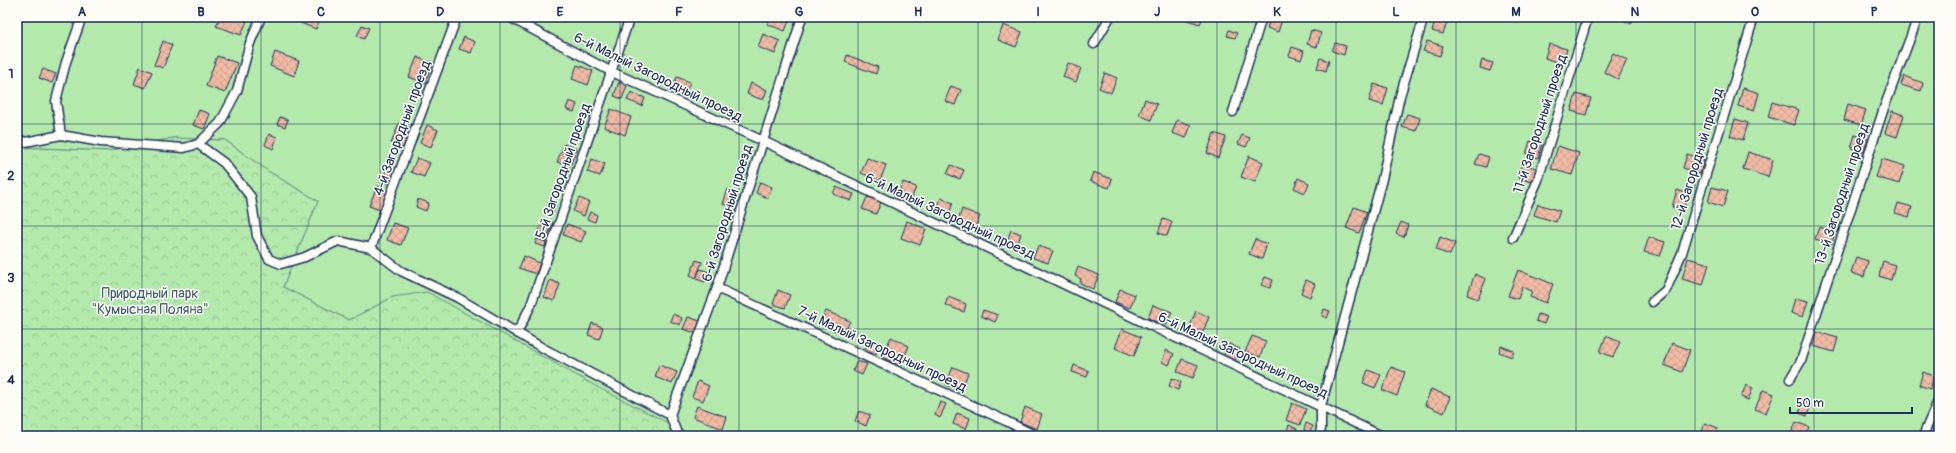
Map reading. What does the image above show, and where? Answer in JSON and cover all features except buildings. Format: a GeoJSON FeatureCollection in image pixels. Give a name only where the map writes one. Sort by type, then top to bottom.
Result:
{"type":"FeatureCollection","features":[{"type":"Feature","properties":{"kind":"lane"},"geometry":{"type":"LineString","coordinates":[[61,135],[56,102],[66,62],[82,17]]}},
{"type":"Feature","properties":{"kind":"lane"},"geometry":{"type":"LineString","coordinates":[[17,138],[25,142],[61,135],[100,142],[184,148],[198,144],[220,123],[237,91],[250,42],[261,17]]}},
{"type":"Feature","properties":{"kind":"lane","name":"4-й Загородный проезд"},"geometry":{"type":"LineString","coordinates":[[371,248],[457,17]]}},
{"type":"Feature","properties":{"kind":"lane","name":"6-й Малый Загородный проезд"},"geometry":{"type":"LineString","coordinates":[[509,17],[610,71],[763,141],[1382,436]]}},
{"type":"Feature","properties":{"kind":"lane","name":"5-й Загородный проезд"},"geometry":{"type":"LineString","coordinates":[[517,333],[531,305],[610,71],[630,17]]}},
{"type":"Feature","properties":{"kind":"lane","name":"6-й Загородный проезд"},"geometry":{"type":"LineString","coordinates":[[670,415],[717,288],[802,17]]}},
{"type":"Feature","properties":{"kind":"lane"},"geometry":{"type":"LineString","coordinates":[[1094,44],[1110,17]]}},
{"type":"Feature","properties":{"kind":"lane"},"geometry":{"type":"LineString","coordinates":[[1233,112],[1262,17]]}},
{"type":"Feature","properties":{"kind":"lane"},"geometry":{"type":"LineString","coordinates":[[1319,436],[1321,429],[1321,406],[1382,179],[1400,96],[1424,17]]}},
{"type":"Feature","properties":{"kind":"lane","name":"11-й Загородный проезд"},"geometry":{"type":"LineString","coordinates":[[1513,238],[1538,180],[1588,17]]}},
{"type":"Feature","properties":{"kind":"lane","name":"12-й Загородный проезд"},"geometry":{"type":"LineString","coordinates":[[1652,302],[1666,290],[1682,253],[1754,17]]}},
{"type":"Feature","properties":{"kind":"lane","name":"13-й Загородный проезд"},"geometry":{"type":"LineString","coordinates":[[1790,379],[1801,361],[1884,108],[1918,17]]}},
{"type":"Feature","properties":{"kind":"lane"},"geometry":{"type":"LineString","coordinates":[[198,144],[224,163],[251,197],[258,236],[269,259],[280,264],[305,257],[338,241],[371,248],[401,271],[458,298],[517,333],[670,415],[678,436]]}},
{"type":"Feature","properties":{"kind":"lane","name":"7-й Малый Загородный проезд"},"geometry":{"type":"LineString","coordinates":[[717,288],[1036,436]]}},
{"type":"Feature","properties":{"kind":"lane"},"geometry":{"type":"LineString","coordinates":[[1925,431],[1939,399]]}},
{"type":"Feature","properties":{"kind":"green space"},"geometry":{"type":"Polygon","coordinates":[[[17,17],[1939,17],[1939,436],[669,436],[393,297],[349,320],[283,287],[318,201],[268,171],[225,140],[174,138],[107,151],[17,147],[17,17]]]}},
{"type":"Feature","properties":{"kind":"green space","name":"Природный парк \"Кумысная Поляна\""},"geometry":{"type":"Polygon","coordinates":[[[174,138],[225,140],[268,171],[318,201],[283,287],[349,320],[393,297],[427,292],[601,389],[694,436],[17,436],[17,147],[107,151],[174,138]]]}}]}
